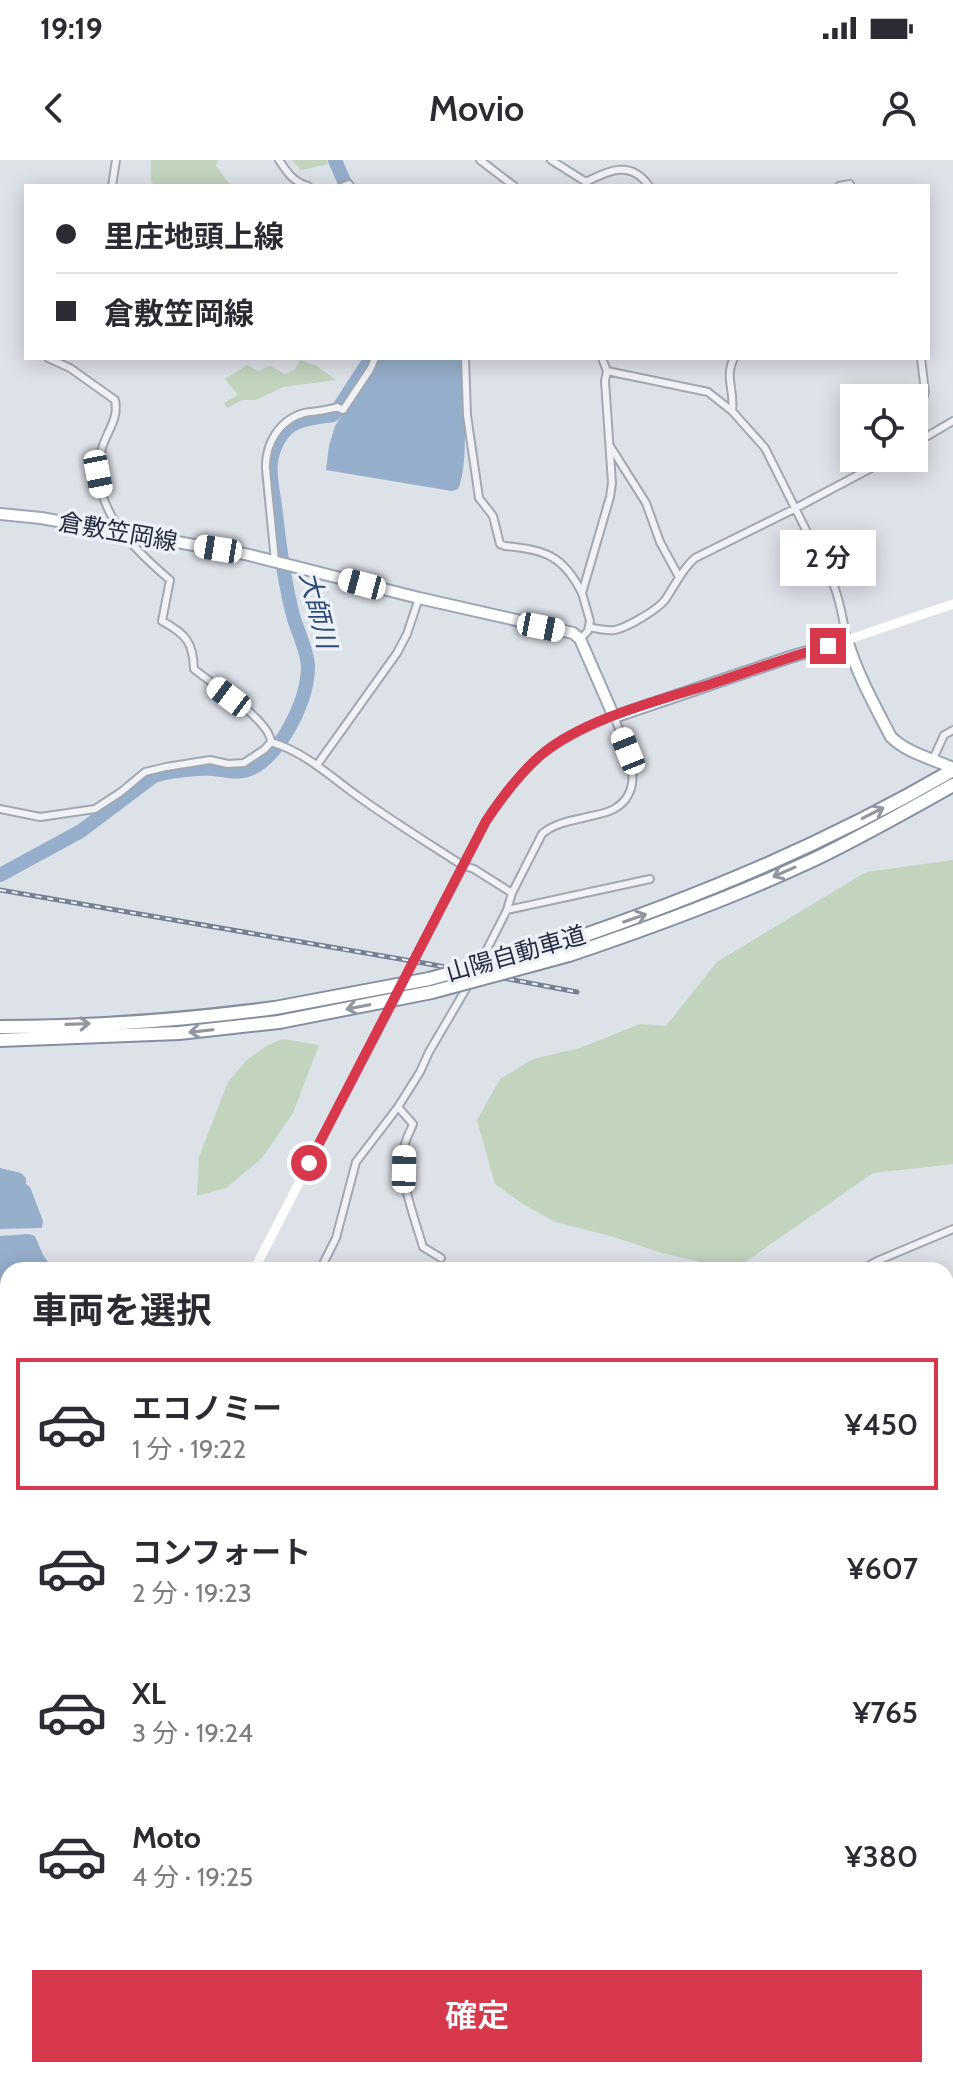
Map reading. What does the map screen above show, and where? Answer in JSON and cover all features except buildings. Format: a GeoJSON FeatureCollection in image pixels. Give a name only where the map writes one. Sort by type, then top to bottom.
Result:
{"type":"FeatureCollection","features":[{"type":"Feature","properties":{"kind":"highway","name":"山陽自動車道"},"geometry":{"type":"LineString","coordinates":[[0,1027],[121,1023],[275,1008],[429,979],[653,926],[815,859],[951,774]]}},
{"type":"Feature","properties":{"kind":"highway","name":"山陽自動車道"},"geometry":{"type":"LineString","coordinates":[[0,1040],[165,1034],[279,1022],[432,992],[565,949]]}},
{"type":"Feature","properties":{"kind":"main road","name":"倉敷笠岡線"},"geometry":{"type":"LineString","coordinates":[[0,514],[122,532],[279,562],[573,633],[580,639]]}},
{"type":"Feature","properties":{"kind":"main road"},"geometry":{"type":"LineString","coordinates":[[258,1262],[462,865],[499,801],[526,770],[577,731],[953,604]]}},
{"type":"Feature","properties":{"kind":"main road"},"geometry":{"type":"LineString","coordinates":[[580,639],[614,717]]}},
{"type":"Feature","properties":{"kind":"main road"},"geometry":{"type":"LineString","coordinates":[[847,640],[852,657],[891,737],[910,751],[933,759],[951,774]]}},
{"type":"Feature","properties":{"kind":"street"},"geometry":{"type":"LineString","coordinates":[[112,184],[116,160]]}},
{"type":"Feature","properties":{"kind":"street"},"geometry":{"type":"LineString","coordinates":[[279,160],[288,175],[301,184]]}},
{"type":"Feature","properties":{"kind":"street"},"geometry":{"type":"LineString","coordinates":[[480,160],[511,184]]}},
{"type":"Feature","properties":{"kind":"street"},"geometry":{"type":"LineString","coordinates":[[551,160],[586,182],[620,169],[636,173],[647,184]]}},
{"type":"Feature","properties":{"kind":"street"},"geometry":{"type":"LineString","coordinates":[[52,360],[70,368],[115,400],[117,409],[98,462],[103,500],[122,532],[143,558],[170,580],[162,621],[180,631],[191,645],[194,669],[261,722],[274,743],[317,765],[359,798],[462,865],[512,893]]}},
{"type":"Feature","properties":{"kind":"street"},"geometry":{"type":"LineString","coordinates":[[279,562],[266,469],[268,449],[277,432],[293,418],[309,412],[343,410],[374,360]]}},
{"type":"Feature","properties":{"kind":"street"},"geometry":{"type":"LineString","coordinates":[[465,360],[467,415],[479,498],[493,516],[500,544],[533,549],[551,556],[573,574],[590,621],[580,639]]}},
{"type":"Feature","properties":{"kind":"street"},"geometry":{"type":"LineString","coordinates":[[582,593],[612,483],[605,381],[607,371],[603,360]]}},
{"type":"Feature","properties":{"kind":"street"},"geometry":{"type":"LineString","coordinates":[[732,411],[733,393],[728,373],[733,360]]}},
{"type":"Feature","properties":{"kind":"street"},"geometry":{"type":"LineString","coordinates":[[921,360],[924,384]]}},
{"type":"Feature","properties":{"kind":"street"},"geometry":{"type":"LineString","coordinates":[[607,371],[699,389],[717,397],[732,411],[765,448],[796,508],[841,604],[847,640]]}},
{"type":"Feature","properties":{"kind":"street"},"geometry":{"type":"LineString","coordinates":[[928,436],[953,421]]}},
{"type":"Feature","properties":{"kind":"street"},"geometry":{"type":"LineString","coordinates":[[609,443],[646,503],[660,542],[679,577]]}},
{"type":"Feature","properties":{"kind":"street"},"geometry":{"type":"LineString","coordinates":[[589,627],[614,630],[628,626],[662,604],[686,566],[695,558],[864,472]]}},
{"type":"Feature","properties":{"kind":"street"},"geometry":{"type":"LineString","coordinates":[[317,765],[397,653],[419,598]]}},
{"type":"Feature","properties":{"kind":"street"},"geometry":{"type":"LineString","coordinates":[[324,1262],[336,1238],[356,1162],[398,1107],[461,1000],[542,834],[564,823],[612,810],[630,792],[634,780],[628,751],[614,717]]}},
{"type":"Feature","properties":{"kind":"street"},"geometry":{"type":"LineString","coordinates":[[933,759],[944,735],[953,730]]}},
{"type":"Feature","properties":{"kind":"street"},"geometry":{"type":"LineString","coordinates":[[0,809],[40,817],[95,809],[145,772],[210,760],[228,764],[244,763],[274,743]]}},
{"type":"Feature","properties":{"kind":"street"},"geometry":{"type":"LineString","coordinates":[[507,910],[650,879]]}},
{"type":"Feature","properties":{"kind":"street"},"geometry":{"type":"LineString","coordinates":[[398,1107],[413,1124],[404,1147],[406,1190],[423,1247],[441,1258]]}},
{"type":"Feature","properties":{"kind":"street"},"geometry":{"type":"LineString","coordinates":[[877,1261],[953,1229]]}},
{"type":"Feature","properties":{"kind":"green space"},"geometry":{"type":"Polygon","coordinates":[[[151,160],[218,160],[216,166],[232,184],[153,184],[151,160]]]}},
{"type":"Feature","properties":{"kind":"green space"},"geometry":{"type":"Polygon","coordinates":[[[292,160],[327,160],[328,164],[301,170],[292,160]]]}},
{"type":"Feature","properties":{"kind":"green space"},"geometry":{"type":"Polygon","coordinates":[[[300,360],[315,365],[336,380],[283,387],[256,400],[242,400],[227,408],[224,403],[238,395],[225,379],[247,365],[258,371],[270,366],[285,374],[295,369],[300,360]]]}},
{"type":"Feature","properties":{"kind":"green space"},"geometry":{"type":"Polygon","coordinates":[[[953,860],[953,1164],[873,1173],[745,1262],[701,1262],[555,1222],[495,1184],[477,1120],[500,1079],[533,1059],[580,1048],[640,1024],[666,1026],[717,962],[866,872],[953,860]]]}},
{"type":"Feature","properties":{"kind":"green space"},"geometry":{"type":"Polygon","coordinates":[[[283,1039],[319,1045],[293,1113],[262,1158],[226,1188],[197,1196],[199,1157],[228,1082],[247,1060],[266,1046],[283,1039]]]}},
{"type":"Feature","properties":{"kind":"water"},"geometry":{"type":"Polygon","coordinates":[[[377,360],[463,360],[465,445],[458,489],[452,491],[326,470],[335,426],[377,360]]]}},
{"type":"Feature","properties":{"kind":"water"},"geometry":{"type":"Polygon","coordinates":[[[0,1168],[21,1173],[26,1178],[43,1221],[42,1228],[0,1229],[0,1168]]]}},
{"type":"Feature","properties":{"kind":"water"},"geometry":{"type":"Polygon","coordinates":[[[0,1236],[35,1236],[48,1262],[0,1262],[0,1236]]]}},
{"type":"Feature","properties":{"kind":"waterway","name":"大師川"},"geometry":{"type":"LineString","coordinates":[[335,160],[345,184]]}},
{"type":"Feature","properties":{"kind":"waterway","name":"大師川"},"geometry":{"type":"LineString","coordinates":[[0,875],[81,831],[154,776],[200,769],[245,771],[266,758],[285,735],[304,693],[308,666],[285,577],[271,478],[272,457],[275,446],[292,425],[306,419],[333,415],[370,360]]}},
{"type":"Feature","properties":{"kind":"railway"},"geometry":{"type":"LineString","coordinates":[[0,890],[577,992]]}},
{"type":"Feature","properties":{"kind":"route"},"geometry":{"type":"LineString","coordinates":[[309,1163],[486,821],[526,770],[577,731],[657,701],[828,646]]}}]}
